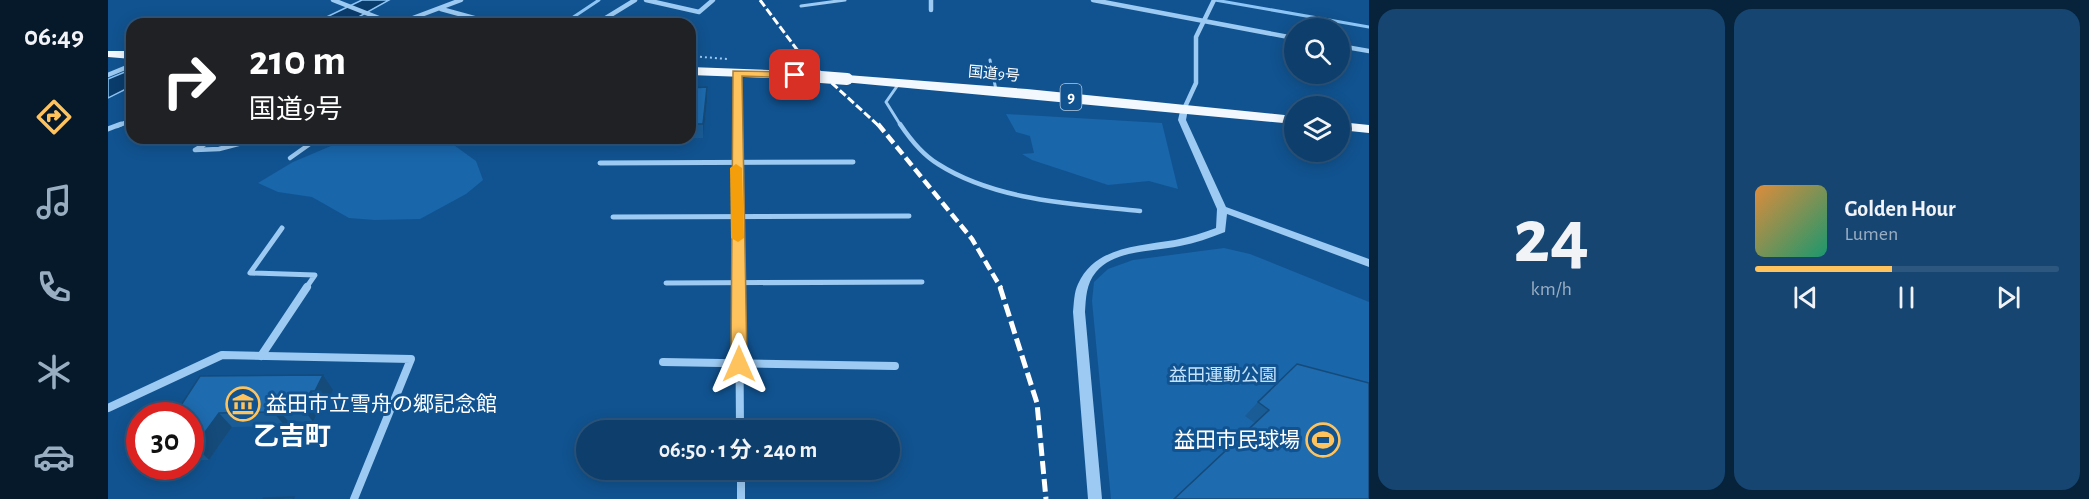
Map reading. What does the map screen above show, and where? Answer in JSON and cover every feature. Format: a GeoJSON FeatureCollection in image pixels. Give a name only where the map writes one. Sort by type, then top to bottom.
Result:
{"type":"FeatureCollection","features":[{"type":"Feature","properties":{"kind":"highway"},"geometry":{"type":"LineString","coordinates":[[108,54],[126,55]]}},
{"type":"Feature","properties":{"kind":"highway","name":"国道9号"},"geometry":{"type":"LineString","coordinates":[[696,71],[900,82],[1284,119]]}},
{"type":"Feature","properties":{"kind":"highway"},"geometry":{"type":"LineString","coordinates":[[1350,127],[1369,129]]}},
{"type":"Feature","properties":{"kind":"street"},"geometry":{"type":"LineString","coordinates":[[333,0],[382,18]]}},
{"type":"Feature","properties":{"kind":"street"},"geometry":{"type":"LineString","coordinates":[[412,18],[461,0]]}},
{"type":"Feature","properties":{"kind":"street"},"geometry":{"type":"LineString","coordinates":[[606,18],[635,0]]}},
{"type":"Feature","properties":{"kind":"street"},"geometry":{"type":"LineString","coordinates":[[646,0],[699,12],[713,0]]}},
{"type":"Feature","properties":{"kind":"street"},"geometry":{"type":"LineString","coordinates":[[931,0],[931,10]]}},
{"type":"Feature","properties":{"kind":"street"},"geometry":{"type":"LineString","coordinates":[[1093,0],[1284,36]]}},
{"type":"Feature","properties":{"kind":"street"},"geometry":{"type":"LineString","coordinates":[[1095,499],[1079,292],[1085,275],[1096,262],[1112,254],[1206,239],[1221,230],[1222,209],[1182,120],[1184,109],[1197,87],[1195,42],[1202,22],[1214,1]]}},
{"type":"Feature","properties":{"kind":"street"},"geometry":{"type":"LineString","coordinates":[[440,8],[475,18]]}},
{"type":"Feature","properties":{"kind":"street"},"geometry":{"type":"LineString","coordinates":[[1350,48],[1369,51]]}},
{"type":"Feature","properties":{"kind":"street"},"geometry":{"type":"LineString","coordinates":[[108,75],[126,67]]}},
{"type":"Feature","properties":{"kind":"street"},"geometry":{"type":"LineString","coordinates":[[737,73],[740,420]]}},
{"type":"Feature","properties":{"kind":"street"},"geometry":{"type":"LineString","coordinates":[[108,129],[126,122]]}},
{"type":"Feature","properties":{"kind":"street"},"geometry":{"type":"LineString","coordinates":[[600,163],[853,162]]}},
{"type":"Feature","properties":{"kind":"street"},"geometry":{"type":"LineString","coordinates":[[1222,209],[1369,263]]}},
{"type":"Feature","properties":{"kind":"street"},"geometry":{"type":"LineString","coordinates":[[613,218],[909,216]]}},
{"type":"Feature","properties":{"kind":"street"},"geometry":{"type":"LineString","coordinates":[[261,356],[315,274],[250,273],[282,228]]}},
{"type":"Feature","properties":{"kind":"street"},"geometry":{"type":"LineString","coordinates":[[666,283],[922,282]]}},
{"type":"Feature","properties":{"kind":"street"},"geometry":{"type":"LineString","coordinates":[[108,408],[222,355],[411,358],[354,499]]}},
{"type":"Feature","properties":{"kind":"street"},"geometry":{"type":"LineString","coordinates":[[663,362],[895,366]]}},
{"type":"Feature","properties":{"kind":"street"},"geometry":{"type":"LineString","coordinates":[[741,480],[741,499]]}},
{"type":"Feature","properties":{"kind":"lane"},"geometry":{"type":"LineString","coordinates":[[801,6],[845,0]]}},
{"type":"Feature","properties":{"kind":"lane"},"geometry":{"type":"LineString","coordinates":[[990,60],[996,90]]}},
{"type":"Feature","properties":{"kind":"lane"},"geometry":{"type":"LineString","coordinates":[[900,82],[886,102],[893,118],[937,164],[983,183],[1063,203],[1140,211]]}},
{"type":"Feature","properties":{"kind":"lane"},"geometry":{"type":"LineString","coordinates":[[205,144],[195,150],[236,144]]}},
{"type":"Feature","properties":{"kind":"lane"},"geometry":{"type":"LineString","coordinates":[[290,158],[310,144]]}},
{"type":"Feature","properties":{"kind":"green space"},"geometry":{"type":"Polygon","coordinates":[[[1006,114],[1162,123],[1178,189],[1149,181],[1108,185],[1032,160],[1022,154],[1034,153],[1030,136],[1016,132],[1006,114]]]}},
{"type":"Feature","properties":{"kind":"green space"},"geometry":{"type":"Polygon","coordinates":[[[336,144],[452,144],[476,161],[483,180],[466,194],[420,219],[349,218],[312,197],[278,192],[258,183],[293,162],[336,144]]]}},
{"type":"Feature","properties":{"kind":"green space","name":"益田運動公園"},"geometry":{"type":"Polygon","coordinates":[[[1224,248],[1250,254],[1369,302],[1369,499],[1111,499],[1092,301],[1094,282],[1108,269],[1133,260],[1224,248]]]}},
{"type":"Feature","properties":{"kind":"shaded area"},"geometry":{"type":"Polygon","coordinates":[[[362,0],[389,0],[357,18],[324,18],[362,0]]]}},
{"type":"Feature","properties":{"kind":"shaded area"},"geometry":{"type":"Polygon","coordinates":[[[126,72],[126,89],[108,98],[108,79],[126,72]]]}},
{"type":"Feature","properties":{"kind":"building"},"geometry":{"type":"Polygon","coordinates":[[[707,87],[703,124],[696,124],[696,88],[707,87]]]}},
{"type":"Feature","properties":{"kind":"building","name":"益田市民球場"},"geometry":{"type":"Polygon","coordinates":[[[1297,364],[1369,383],[1369,499],[1174,499],[1269,410],[1258,402],[1297,364]]]}},
{"type":"Feature","properties":{"kind":"building"},"geometry":{"type":"Polygon","coordinates":[[[323,375],[315,391],[311,391],[302,407],[276,407],[273,412],[219,413],[204,434],[204,402],[183,402],[200,376],[323,375]]]}},
{"type":"Feature","properties":{"kind":"building"},"geometry":{"type":"Polygon","coordinates":[[[294,497],[293,499],[263,499],[264,498],[294,497]]]}},
{"type":"Feature","properties":{"kind":"waterway"},"geometry":{"type":"LineString","coordinates":[[572,18],[599,0]]}},
{"type":"Feature","properties":{"kind":"waterway"},"geometry":{"type":"LineString","coordinates":[[1215,0],[1369,27]]}},
{"type":"Feature","properties":{"kind":"railway"},"geometry":{"type":"LineString","coordinates":[[760,0],[801,55],[879,126]]}},
{"type":"Feature","properties":{"kind":"railway"},"geometry":{"type":"LineString","coordinates":[[878,124],[972,239],[1001,288]]}},
{"type":"Feature","properties":{"kind":"railway"},"geometry":{"type":"LineString","coordinates":[[1000,287],[1037,403],[1046,499]]}},
{"type":"Feature","properties":{"kind":"slow traffic"},"geometry":{"type":"LineString","coordinates":[[736,168],[738,238]]}},
{"type":"Feature","properties":{"kind":"place","name":"益田市立雪舟の郷記念館"},"geometry":{"type":"Point","coordinates":[243,404]}},
{"type":"Feature","properties":{"kind":"place","name":"益田市民球場"},"geometry":{"type":"Point","coordinates":[1323,440]}},
{"type":"Feature","properties":{"kind":"district","name":"乙吉町"},"geometry":{"type":"Point","coordinates":[292,437]}},
{"type":"Feature","properties":{"kind":"route"},"geometry":{"type":"LineString","coordinates":[[739,364],[737,73],[795,75]]}}]}
